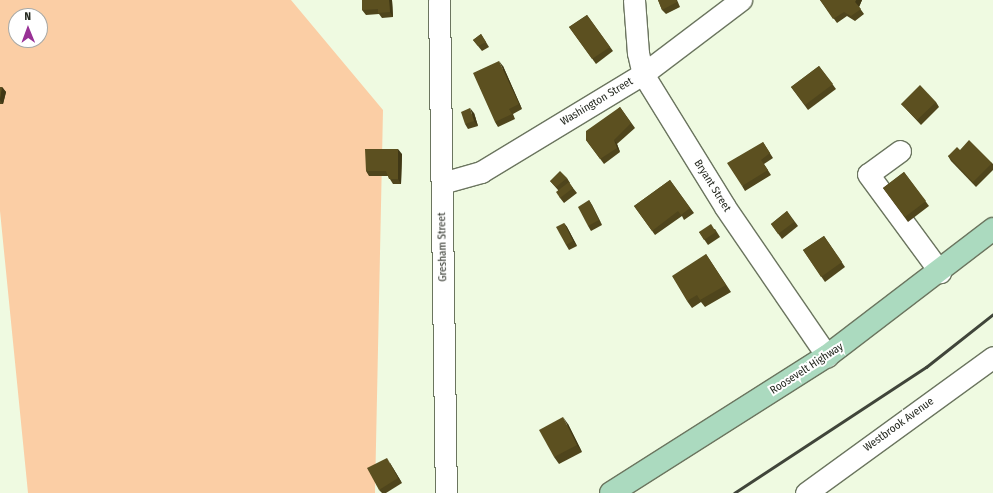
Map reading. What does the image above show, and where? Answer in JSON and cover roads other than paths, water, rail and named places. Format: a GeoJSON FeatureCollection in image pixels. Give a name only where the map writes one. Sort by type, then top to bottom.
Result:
{"type":"FeatureCollection","features":[{"type":"Feature","properties":{"kind":"main road","name":"Roosevelt Highway"},"geometry":{"type":"LineString","coordinates":[[611,493],[828,356],[940,272],[993,230]]}},
{"type":"Feature","properties":{"kind":"street","name":"Gresham Street"},"geometry":{"type":"LineString","coordinates":[[439,0],[446,493]]}},
{"type":"Feature","properties":{"kind":"street","name":"Bryant Street"},"geometry":{"type":"LineString","coordinates":[[634,0],[638,53],[643,74],[725,207],[828,356]]}},
{"type":"Feature","properties":{"kind":"street","name":"Washington Street"},"geometry":{"type":"LineString","coordinates":[[442,183],[481,172],[643,74],[741,0]]}},
{"type":"Feature","properties":{"kind":"street"},"geometry":{"type":"LineString","coordinates":[[900,151],[868,174],[940,272]]}},
{"type":"Feature","properties":{"kind":"street","name":"Westbrook Avenue"},"geometry":{"type":"LineString","coordinates":[[812,491],[993,356]]}},
{"type":"Feature","properties":{"kind":"railway"},"geometry":{"type":"LineString","coordinates":[[734,493],[926,367],[993,314]]}}]}
